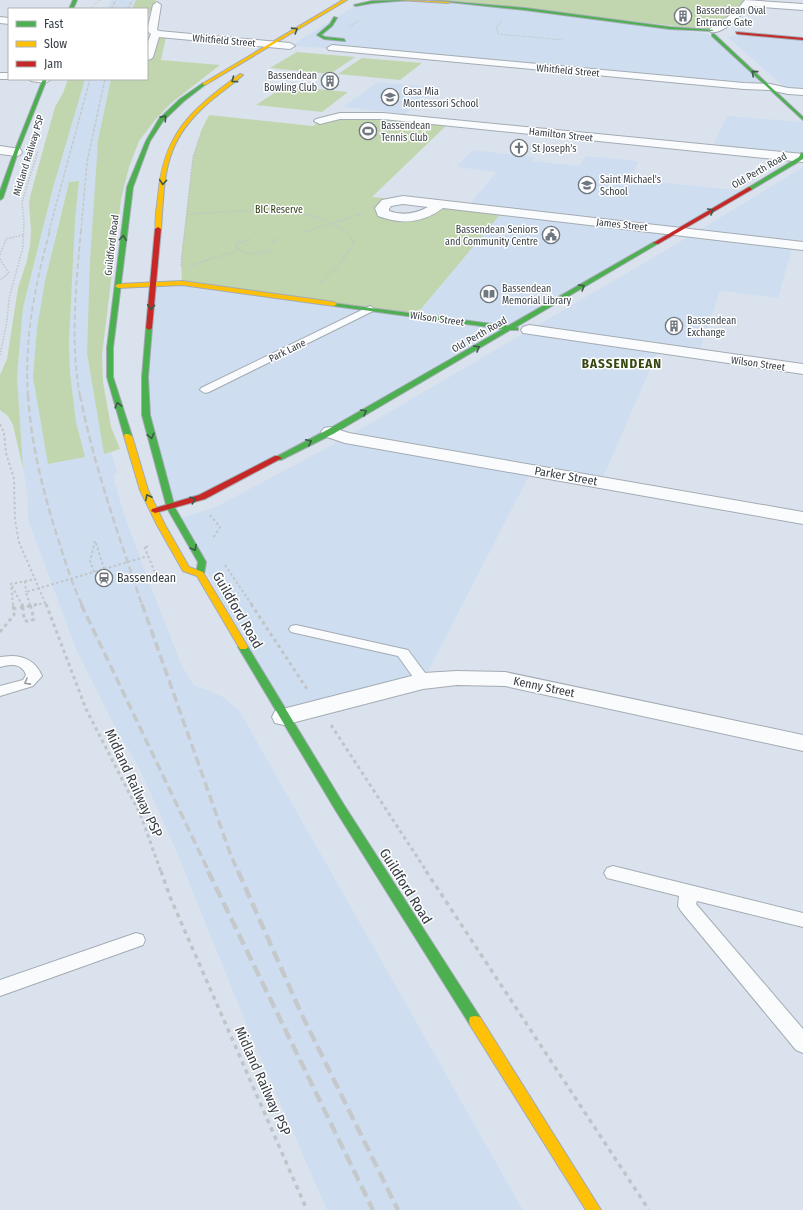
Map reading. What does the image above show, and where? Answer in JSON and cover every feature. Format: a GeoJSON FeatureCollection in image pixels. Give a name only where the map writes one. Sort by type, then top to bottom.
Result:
{"type":"FeatureCollection","features":[{"type":"Feature","properties":{"kind":"main road"},"geometry":{"type":"LineString","coordinates":[[325,11],[329,6],[328,0]]}},
{"type":"Feature","properties":{"kind":"main road","name":"Guildford Road"},"geometry":{"type":"LineString","coordinates":[[200,574],[186,569],[161,525],[143,486],[110,377],[110,348],[130,187],[148,141],[162,120],[182,100],[209,80],[345,0]]}},
{"type":"Feature","properties":{"kind":"main road"},"geometry":{"type":"LineString","coordinates":[[400,0],[461,3]]}},
{"type":"Feature","properties":{"kind":"main road"},"geometry":{"type":"LineString","coordinates":[[309,34],[353,6],[372,2],[408,0]]}},
{"type":"Feature","properties":{"kind":"main road"},"geometry":{"type":"LineString","coordinates":[[433,0],[525,9],[670,28],[803,39]]}},
{"type":"Feature","properties":{"kind":"main road"},"geometry":{"type":"LineString","coordinates":[[335,18],[332,25],[319,35],[324,38],[344,40]]}},
{"type":"Feature","properties":{"kind":"main road"},"geometry":{"type":"LineString","coordinates":[[712,32],[773,84],[803,119]]}},
{"type":"Feature","properties":{"kind":"main road"},"geometry":{"type":"LineString","coordinates":[[733,34],[755,61]]}},
{"type":"Feature","properties":{"kind":"main road"},"geometry":{"type":"LineString","coordinates":[[277,53],[293,44]]}},
{"type":"Feature","properties":{"kind":"main road","name":"Guildford Road"},"geometry":{"type":"LineString","coordinates":[[251,69],[218,92],[192,114],[176,137],[164,167],[152,284],[145,377],[146,415],[171,508],[181,518],[202,562],[200,574],[284,718],[594,1210]]}},
{"type":"Feature","properties":{"kind":"main road"},"geometry":{"type":"LineString","coordinates":[[0,198],[42,80]]}},
{"type":"Feature","properties":{"kind":"main road"},"geometry":{"type":"LineString","coordinates":[[788,91],[803,107]]}},
{"type":"Feature","properties":{"kind":"main road","name":"Old Perth Road"},"geometry":{"type":"LineString","coordinates":[[742,204],[802,159]]}},
{"type":"Feature","properties":{"kind":"main road","name":"Old Perth Road"},"geometry":{"type":"LineString","coordinates":[[155,511],[171,508],[202,497],[341,436],[512,328],[679,235],[802,159]]}},
{"type":"Feature","properties":{"kind":"main road"},"geometry":{"type":"LineString","coordinates":[[695,233],[708,224]]}},
{"type":"Feature","properties":{"kind":"main road","name":"Wilson Street"},"geometry":{"type":"LineString","coordinates":[[118,286],[182,283],[529,330]]}},
{"type":"Feature","properties":{"kind":"main road"},"geometry":{"type":"LineString","coordinates":[[161,525],[181,518]]}},
{"type":"Feature","properties":{"kind":"street"},"geometry":{"type":"LineString","coordinates":[[712,32],[732,19],[748,2],[803,7]]}},
{"type":"Feature","properties":{"kind":"street"},"geometry":{"type":"LineString","coordinates":[[148,57],[154,36],[157,34],[152,31],[157,5]]}},
{"type":"Feature","properties":{"kind":"street"},"geometry":{"type":"LineString","coordinates":[[732,19],[731,26],[733,34]]}},
{"type":"Feature","properties":{"kind":"street","name":"Whitfield Street"},"geometry":{"type":"LineString","coordinates":[[157,34],[272,44],[293,44]]}},
{"type":"Feature","properties":{"kind":"street","name":"Whitfield Street"},"geometry":{"type":"LineString","coordinates":[[332,48],[744,86],[773,84],[788,91],[803,92]]}},
{"type":"Feature","properties":{"kind":"street","name":"Hamilton Street"},"geometry":{"type":"LineString","coordinates":[[320,121],[340,116],[383,116],[802,159]]}},
{"type":"Feature","properties":{"kind":"street"},"geometry":{"type":"LineString","coordinates":[[0,150],[16,152]]}},
{"type":"Feature","properties":{"kind":"street","name":"James Street"},"geometry":{"type":"LineString","coordinates":[[382,208],[387,203],[403,200],[679,235],[695,233],[803,246]]}},
{"type":"Feature","properties":{"kind":"street","name":"Wilson Street"},"geometry":{"type":"LineString","coordinates":[[529,330],[803,369]]}},
{"type":"Feature","properties":{"kind":"street","name":"Parker Street"},"geometry":{"type":"LineString","coordinates":[[341,436],[803,518]]}},
{"type":"Feature","properties":{"kind":"street","name":"Kenny Street"},"geometry":{"type":"LineString","coordinates":[[284,718],[423,681],[457,678],[506,679],[803,743]]}},
{"type":"Feature","properties":{"kind":"lane","name":"Park Lane"},"geometry":{"type":"LineString","coordinates":[[205,390],[370,309]]}},
{"type":"Feature","properties":{"kind":"lane"},"geometry":{"type":"LineString","coordinates":[[296,629],[403,653],[423,681]]}},
{"type":"Feature","properties":{"kind":"lane"},"geometry":{"type":"LineString","coordinates":[[0,662],[14,660],[22,662],[29,665],[34,676],[28,683],[0,690]]}},
{"type":"Feature","properties":{"kind":"lane"},"geometry":{"type":"LineString","coordinates":[[613,873],[803,920]]}},
{"type":"Feature","properties":{"kind":"lane"},"geometry":{"type":"LineString","coordinates":[[689,892],[687,906],[803,1044]]}},
{"type":"Feature","properties":{"kind":"lane"},"geometry":{"type":"LineString","coordinates":[[0,988],[136,940]]}},
{"type":"Feature","properties":{"kind":"path"},"geometry":{"type":"LineString","coordinates":[[91,8],[100,0]]}},
{"type":"Feature","properties":{"kind":"path"},"geometry":{"type":"LineString","coordinates":[[498,34],[564,40]]}},
{"type":"Feature","properties":{"kind":"path"},"geometry":{"type":"LineString","coordinates":[[181,258],[193,157],[199,137]]}},
{"type":"Feature","properties":{"kind":"path","name":"Midland Railway PSP"},"geometry":{"type":"LineString","coordinates":[[0,356],[6,327],[9,299],[23,247],[24,221],[22,202],[38,150]]}},
{"type":"Feature","properties":{"kind":"path"},"geometry":{"type":"LineString","coordinates":[[304,232],[382,208]]}},
{"type":"Feature","properties":{"kind":"path"},"geometry":{"type":"LineString","coordinates":[[187,214],[267,211],[308,216],[332,223],[349,232],[354,241],[352,249],[345,260],[302,300]]}},
{"type":"Feature","properties":{"kind":"path"},"geometry":{"type":"LineString","coordinates":[[0,255],[6,239],[23,235]]}},
{"type":"Feature","properties":{"kind":"path"},"geometry":{"type":"LineString","coordinates":[[238,250],[236,248],[237,244],[250,239]]}},
{"type":"Feature","properties":{"kind":"path"},"geometry":{"type":"LineString","coordinates":[[269,243],[279,239]]}},
{"type":"Feature","properties":{"kind":"path"},"geometry":{"type":"LineString","coordinates":[[188,266],[238,250],[251,254],[271,251]]}},
{"type":"Feature","properties":{"kind":"path"},"geometry":{"type":"LineString","coordinates":[[0,259],[8,273],[0,280]]}},
{"type":"Feature","properties":{"kind":"path","name":"Midland Railway PSP"},"geometry":{"type":"LineString","coordinates":[[0,424],[4,433],[6,453],[14,479],[15,520],[19,542],[46,603],[86,709],[141,816],[170,897],[307,1210]]}},
{"type":"Feature","properties":{"kind":"path"},"geometry":{"type":"LineString","coordinates":[[213,546],[212,539],[215,534]]}},
{"type":"Feature","properties":{"kind":"path"},"geometry":{"type":"LineString","coordinates":[[94,572],[90,561],[95,541],[104,569]]}},
{"type":"Feature","properties":{"kind":"path"},"geometry":{"type":"LineString","coordinates":[[144,546],[158,580],[162,583],[166,578],[163,572]]}},
{"type":"Feature","properties":{"kind":"path"},"geometry":{"type":"LineString","coordinates":[[26,592],[148,556]]}},
{"type":"Feature","properties":{"kind":"path"},"geometry":{"type":"LineString","coordinates":[[221,558],[649,1210]]}},
{"type":"Feature","properties":{"kind":"path"},"geometry":{"type":"LineString","coordinates":[[11,584],[36,579]]}},
{"type":"Feature","properties":{"kind":"path"},"geometry":{"type":"LineString","coordinates":[[11,584],[23,607],[24,620],[29,622],[34,620],[26,592],[25,581]]}},
{"type":"Feature","properties":{"kind":"path"},"geometry":{"type":"LineString","coordinates":[[0,632],[14,615],[11,584]]}},
{"type":"Feature","properties":{"kind":"path"},"geometry":{"type":"LineString","coordinates":[[13,609],[46,603]]}},
{"type":"Feature","properties":{"kind":"shaded area"},"geometry":{"type":"Polygon","coordinates":[[[112,0],[136,0],[132,8],[107,8],[112,0]]]}},
{"type":"Feature","properties":{"kind":"shaded area"},"geometry":{"type":"Polygon","coordinates":[[[372,2],[461,3],[708,34],[770,87],[736,81],[428,54],[290,46],[356,5],[372,2]]]}},
{"type":"Feature","properties":{"kind":"shaded area"},"geometry":{"type":"Polygon","coordinates":[[[769,36],[803,39],[803,92],[788,91],[728,37],[769,36]]]}},
{"type":"Feature","properties":{"kind":"shaded area"},"geometry":{"type":"Polygon","coordinates":[[[85,80],[111,80],[98,141],[87,353],[104,453],[111,452],[117,472],[113,476],[124,514],[181,664],[194,685],[223,697],[239,710],[523,1210],[327,1210],[253,1041],[176,850],[140,770],[113,723],[76,649],[28,520],[27,489],[23,469],[17,376],[23,308],[53,188],[85,80]],[[79,181],[69,182],[60,216],[45,281],[37,328],[33,377],[84,457],[76,422],[70,373],[69,343],[75,220],[79,181]]]}},
{"type":"Feature","properties":{"kind":"shaded area","name":"Casa Mia Montessori School"},"geometry":{"type":"Polygon","coordinates":[[[377,82],[436,87],[405,114],[343,107],[377,82]]]}},
{"type":"Feature","properties":{"kind":"shaded area"},"geometry":{"type":"Polygon","coordinates":[[[727,116],[803,122],[803,154],[711,149],[727,116]]]}},
{"type":"Feature","properties":{"kind":"shaded area"},"geometry":{"type":"Polygon","coordinates":[[[473,150],[535,157],[532,161],[579,166],[586,156],[639,161],[629,179],[745,191],[330,432],[171,508],[146,415],[152,284],[182,283],[467,207],[497,172],[456,167],[473,150]]]}},
{"type":"Feature","properties":{"kind":"shaded area"},"geometry":{"type":"Polygon","coordinates":[[[803,167],[803,246],[793,245],[778,298],[720,291],[698,355],[659,349],[601,482],[532,470],[423,681],[284,717],[178,519],[216,507],[345,438],[695,233],[803,167]]]}},
{"type":"Feature","properties":{"kind":"green space"},"geometry":{"type":"Polygon","coordinates":[[[136,0],[156,0],[148,16],[148,8],[132,8],[136,0]]]}},
{"type":"Feature","properties":{"kind":"green space"},"geometry":{"type":"Polygon","coordinates":[[[433,0],[749,0],[745,7],[714,30],[433,0]]]}},
{"type":"Feature","properties":{"kind":"green space"},"geometry":{"type":"Polygon","coordinates":[[[148,36],[166,37],[161,60],[220,65],[170,104],[155,120],[139,141],[129,167],[121,199],[102,355],[103,382],[111,427],[120,449],[104,454],[87,353],[90,261],[98,140],[111,80],[148,80],[148,36]]]}},
{"type":"Feature","properties":{"kind":"green space"},"geometry":{"type":"Polygon","coordinates":[[[297,52],[355,57],[330,74],[270,68],[297,52]]]}},
{"type":"Feature","properties":{"kind":"green space"},"geometry":{"type":"Polygon","coordinates":[[[362,58],[422,63],[400,80],[338,74],[362,58]]]}},
{"type":"Feature","properties":{"kind":"green space"},"geometry":{"type":"Polygon","coordinates":[[[68,80],[85,80],[53,188],[23,308],[17,376],[23,469],[13,425],[8,416],[0,410],[0,375],[7,359],[18,288],[30,245],[31,231],[29,204],[31,193],[55,107],[63,93],[68,80]]]}},
{"type":"Feature","properties":{"kind":"green space"},"geometry":{"type":"Polygon","coordinates":[[[285,86],[348,92],[322,112],[256,105],[285,86]]]}},
{"type":"Feature","properties":{"kind":"green space","name":"BIC Reserve"},"geometry":{"type":"Polygon","coordinates":[[[209,115],[313,126],[320,121],[340,116],[450,122],[372,197],[403,200],[387,203],[383,213],[407,218],[441,204],[503,211],[416,315],[182,283],[181,258],[193,157],[201,131],[209,115]]]}},
{"type":"Feature","properties":{"kind":"green space"},"geometry":{"type":"Polygon","coordinates":[[[79,181],[75,220],[69,343],[70,373],[76,422],[85,457],[48,464],[33,377],[37,328],[45,281],[69,182],[79,181]]]}},
{"type":"Feature","properties":{"kind":"railway"},"geometry":{"type":"LineString","coordinates":[[112,8],[116,0]]}},
{"type":"Feature","properties":{"kind":"railway"},"geometry":{"type":"LineString","coordinates":[[128,8],[133,0]]}},
{"type":"Feature","properties":{"kind":"railway"},"geometry":{"type":"LineString","coordinates":[[49,231],[90,80]]}},
{"type":"Feature","properties":{"kind":"railway"},"geometry":{"type":"LineString","coordinates":[[81,231],[87,162],[105,80]]}},
{"type":"Feature","properties":{"kind":"railway"},"geometry":{"type":"LineString","coordinates":[[28,396],[27,375],[29,333],[35,292],[50,230]]}},
{"type":"Feature","properties":{"kind":"railway"},"geometry":{"type":"LineString","coordinates":[[80,396],[75,356],[75,313],[81,230]]}},
{"type":"Feature","properties":{"kind":"railway"},"geometry":{"type":"LineString","coordinates":[[28,395],[32,432],[43,486],[66,564],[82,605]]}},
{"type":"Feature","properties":{"kind":"railway"},"geometry":{"type":"LineString","coordinates":[[80,395],[92,448],[142,605]]}},
{"type":"Feature","properties":{"kind":"railway"},"geometry":{"type":"LineString","coordinates":[[81,604],[209,872]]}},
{"type":"Feature","properties":{"kind":"railway"},"geometry":{"type":"LineString","coordinates":[[142,604],[238,872]]}},
{"type":"Feature","properties":{"kind":"railway"},"geometry":{"type":"LineString","coordinates":[[208,871],[373,1210]]}},
{"type":"Feature","properties":{"kind":"railway"},"geometry":{"type":"LineString","coordinates":[[238,871],[301,1013],[398,1210]]}},
{"type":"Feature","properties":{"kind":"traffic: fast"},"geometry":{"type":"LineString","coordinates":[[71,8],[75,0]]}},
{"type":"Feature","properties":{"kind":"traffic: fast"},"geometry":{"type":"LineString","coordinates":[[356,5],[372,2],[408,0]]}},
{"type":"Feature","properties":{"kind":"traffic: fast"},"geometry":{"type":"LineString","coordinates":[[433,0],[525,9],[670,28],[712,30]]}},
{"type":"Feature","properties":{"kind":"traffic: fast"},"geometry":{"type":"LineString","coordinates":[[335,18],[331,25],[319,35],[324,38],[344,40]]}},
{"type":"Feature","properties":{"kind":"traffic: fast"},"geometry":{"type":"LineString","coordinates":[[713,35],[803,119]]}},
{"type":"Feature","properties":{"kind":"traffic: fast"},"geometry":{"type":"LineString","coordinates":[[0,198],[16,152],[45,80]]}},
{"type":"Feature","properties":{"kind":"traffic: fast"},"geometry":{"type":"LineString","coordinates":[[128,436],[110,377],[110,348],[130,187],[148,141],[161,120],[182,100],[204,84]]}},
{"type":"Feature","properties":{"kind":"traffic: fast"},"geometry":{"type":"LineString","coordinates":[[749,189],[801,158],[803,154]]}},
{"type":"Feature","properties":{"kind":"traffic: fast"},"geometry":{"type":"LineString","coordinates":[[278,458],[330,432],[656,243]]}},
{"type":"Feature","properties":{"kind":"traffic: fast"},"geometry":{"type":"LineString","coordinates":[[334,304],[516,329]]}},
{"type":"Feature","properties":{"kind":"traffic: fast"},"geometry":{"type":"LineString","coordinates":[[149,328],[145,377],[146,415],[171,508],[202,562],[200,574]]}},
{"type":"Feature","properties":{"kind":"traffic: fast"},"geometry":{"type":"LineString","coordinates":[[243,647],[340,808],[475,1021]]}},
{"type":"Feature","properties":{"kind":"traffic: slow"},"geometry":{"type":"LineString","coordinates":[[204,84],[345,0]]}},
{"type":"Feature","properties":{"kind":"traffic: slow"},"geometry":{"type":"LineString","coordinates":[[400,0],[448,2]]}},
{"type":"Feature","properties":{"kind":"traffic: slow"},"geometry":{"type":"LineString","coordinates":[[158,229],[164,167],[175,138],[194,114],[216,94],[241,75]]}},
{"type":"Feature","properties":{"kind":"traffic: slow"},"geometry":{"type":"LineString","coordinates":[[118,286],[182,283],[334,304]]}},
{"type":"Feature","properties":{"kind":"traffic: slow"},"geometry":{"type":"LineString","coordinates":[[128,436],[144,490],[161,525],[186,569],[200,574],[243,647]]}},
{"type":"Feature","properties":{"kind":"traffic: slow"},"geometry":{"type":"LineString","coordinates":[[475,1021],[594,1210]]}},
{"type":"Feature","properties":{"kind":"traffic: jam"},"geometry":{"type":"LineString","coordinates":[[737,33],[803,39]]}},
{"type":"Feature","properties":{"kind":"traffic: jam"},"geometry":{"type":"LineString","coordinates":[[656,243],[749,189]]}},
{"type":"Feature","properties":{"kind":"traffic: jam"},"geometry":{"type":"LineString","coordinates":[[149,328],[158,229]]}},
{"type":"Feature","properties":{"kind":"traffic: jam"},"geometry":{"type":"LineString","coordinates":[[155,511],[202,497],[278,458]]}},
{"type":"Feature","properties":{"kind":"place","name":"Bassendean Oval Entrance Gate"},"geometry":{"type":"Point","coordinates":[683,16]}},
{"type":"Feature","properties":{"kind":"place","name":"Bassendean Bowling Club"},"geometry":{"type":"Point","coordinates":[330,81]}},
{"type":"Feature","properties":{"kind":"place","name":"Casa Mia Montessori School"},"geometry":{"type":"Point","coordinates":[390,97]}},
{"type":"Feature","properties":{"kind":"place","name":"Bassendean Tennis Club"},"geometry":{"type":"Point","coordinates":[368,131]}},
{"type":"Feature","properties":{"kind":"place","name":"St Joseph's"},"geometry":{"type":"Point","coordinates":[519,148]}},
{"type":"Feature","properties":{"kind":"place","name":"Saint Michael's School"},"geometry":{"type":"Point","coordinates":[587,185]}},
{"type":"Feature","properties":{"kind":"place","name":"Bassendean Seniors and Community Centre"},"geometry":{"type":"Point","coordinates":[551,235]}},
{"type":"Feature","properties":{"kind":"place","name":"Bassendean Memorial Library"},"geometry":{"type":"Point","coordinates":[489,294]}},
{"type":"Feature","properties":{"kind":"place","name":"Bassendean Exchange"},"geometry":{"type":"Point","coordinates":[674,326]}},
{"type":"Feature","properties":{"kind":"place","name":"Bassendean"},"geometry":{"type":"Point","coordinates":[104,578]}},
{"type":"Feature","properties":{"kind":"district","name":"BASSENDEAN"},"geometry":{"type":"Point","coordinates":[622,363]}}]}
